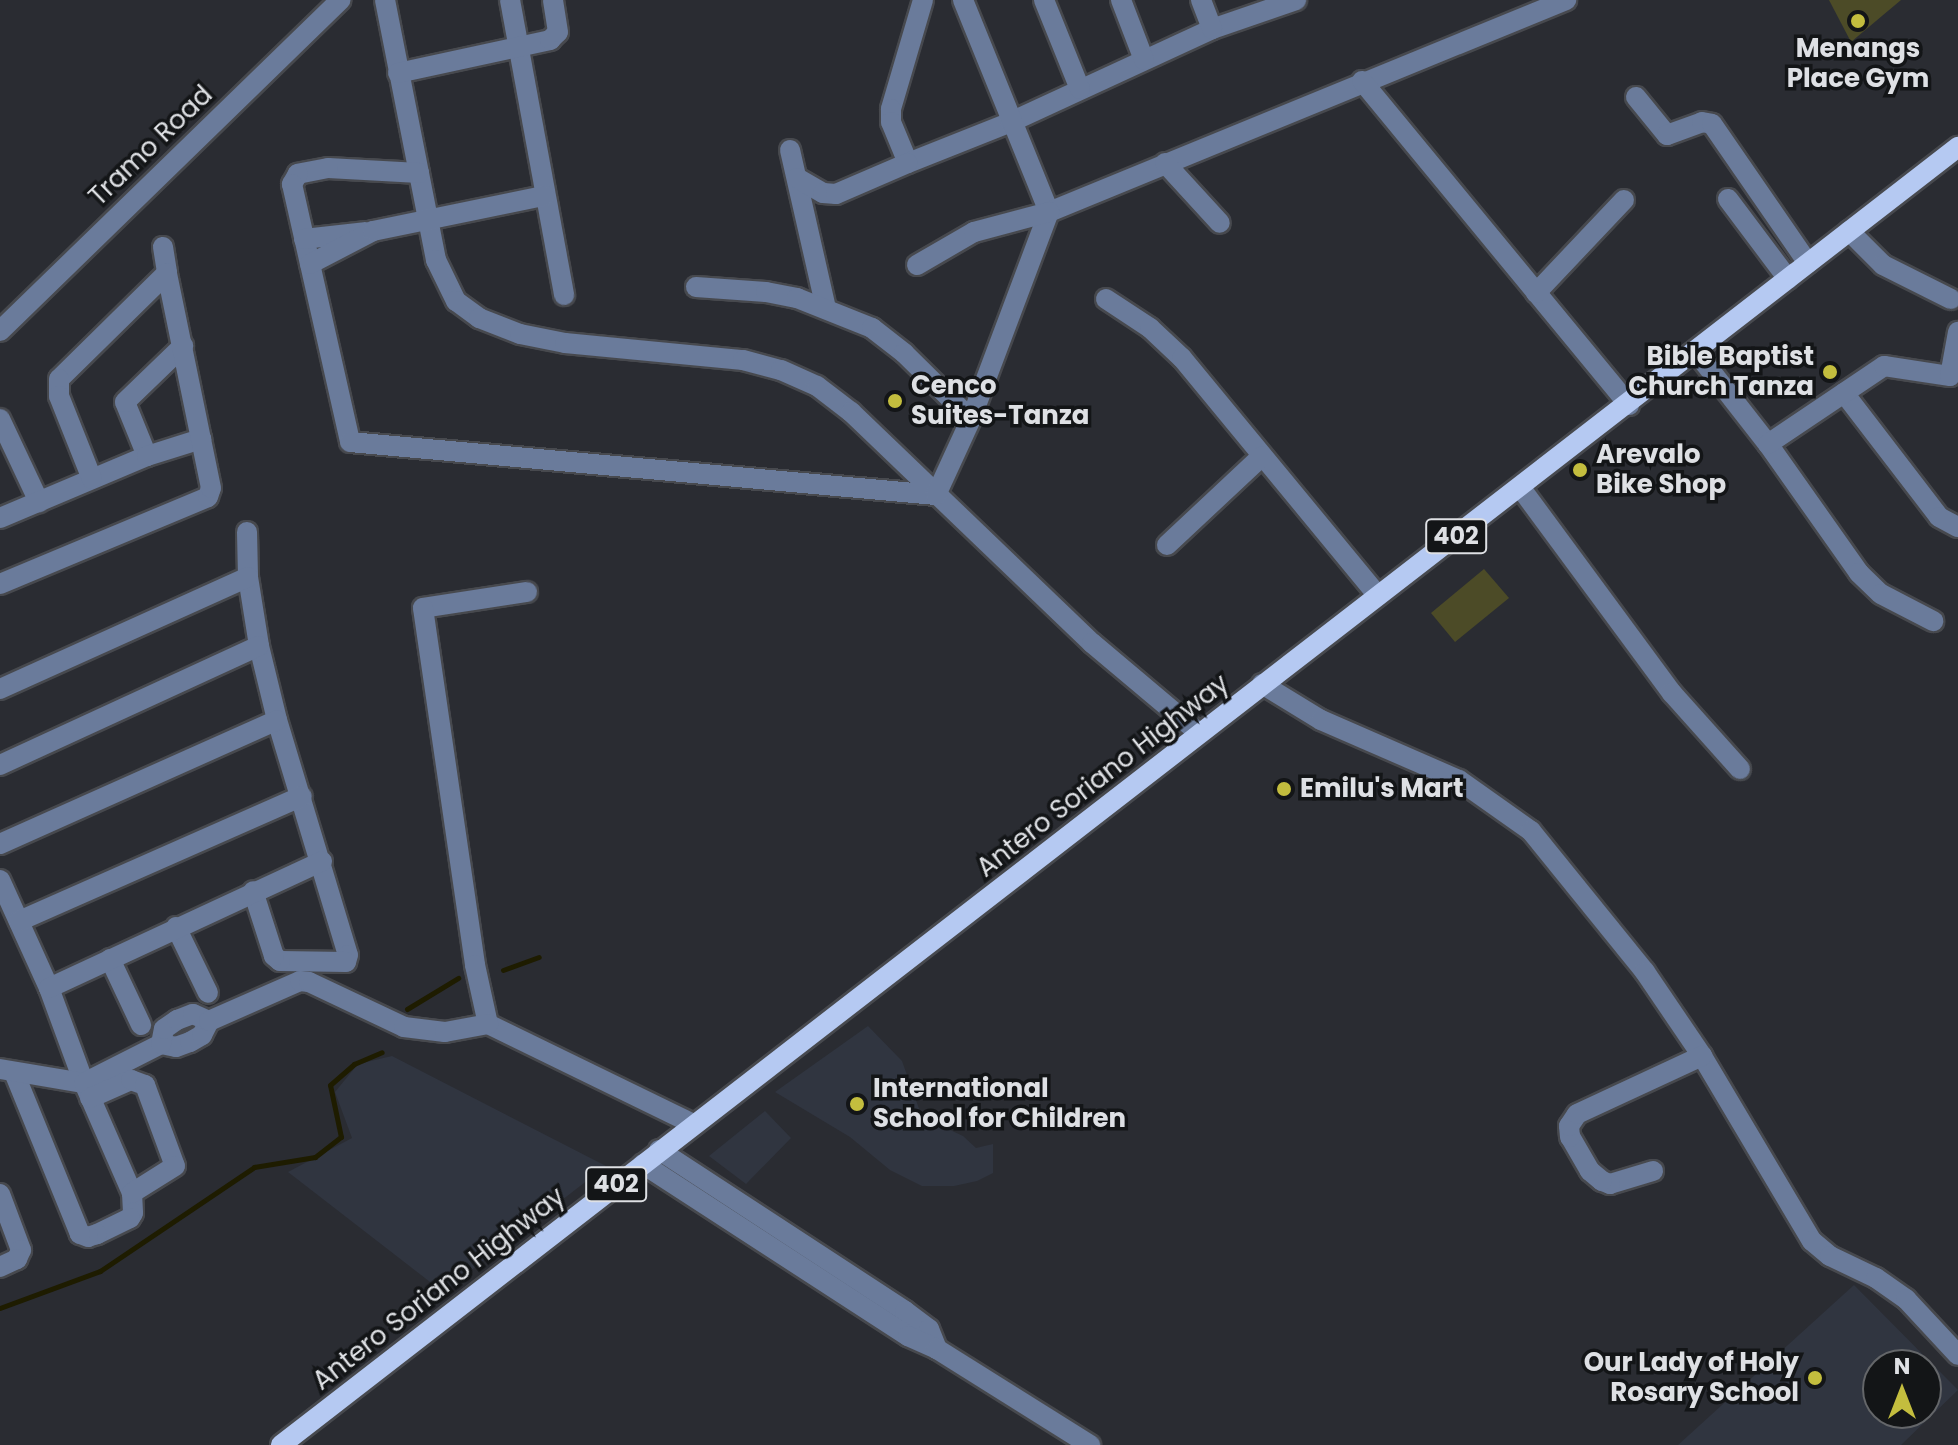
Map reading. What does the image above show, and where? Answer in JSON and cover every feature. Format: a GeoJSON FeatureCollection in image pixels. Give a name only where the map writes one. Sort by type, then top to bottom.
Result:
{"type":"FeatureCollection","features":[{"type":"Feature","properties":{"kind":"main road","name":"Antero Soriano Highway"},"geometry":{"type":"LineString","coordinates":[[281,1445],[659,1150],[954,927],[1262,684],[1629,405],[1958,147]]}},
{"type":"Feature","properties":{"kind":"street","name":"Tramo Road"},"geometry":{"type":"LineString","coordinates":[[0,331],[340,0]]}},
{"type":"Feature","properties":{"kind":"street"},"geometry":{"type":"LineString","coordinates":[[385,0],[427,221],[444,283],[456,301],[479,318],[520,334],[565,343],[743,360],[781,370],[817,386],[851,412],[1092,643],[1199,733]]}},
{"type":"Feature","properties":{"kind":"street"},"geometry":{"type":"LineString","coordinates":[[510,0],[564,295]]}},
{"type":"Feature","properties":{"kind":"street"},"geometry":{"type":"LineString","coordinates":[[398,73],[555,37],[558,26],[553,0]]}},
{"type":"Feature","properties":{"kind":"street"},"geometry":{"type":"LineString","coordinates":[[908,163],[891,122],[891,109],[923,0]]}},
{"type":"Feature","properties":{"kind":"street"},"geometry":{"type":"LineString","coordinates":[[936,495],[971,419],[1049,212],[963,0]]}},
{"type":"Feature","properties":{"kind":"street"},"geometry":{"type":"LineString","coordinates":[[1044,0],[1080,89]]}},
{"type":"Feature","properties":{"kind":"street"},"geometry":{"type":"LineString","coordinates":[[1121,0],[1144,60]]}},
{"type":"Feature","properties":{"kind":"street"},"geometry":{"type":"LineString","coordinates":[[1201,0],[1212,29]]}},
{"type":"Feature","properties":{"kind":"street"},"geometry":{"type":"LineString","coordinates":[[917,265],[974,232],[1049,212],[1362,81],[1566,0]]}},
{"type":"Feature","properties":{"kind":"street"},"geometry":{"type":"LineString","coordinates":[[797,178],[823,193],[836,194],[1011,122],[1212,29],[1285,2]]}},
{"type":"Feature","properties":{"kind":"street"},"geometry":{"type":"LineString","coordinates":[[1362,81],[1629,405]]}},
{"type":"Feature","properties":{"kind":"street"},"geometry":{"type":"LineString","coordinates":[[1636,97],[1667,135],[1702,122],[1712,124],[1808,263]]}},
{"type":"Feature","properties":{"kind":"street"},"geometry":{"type":"LineString","coordinates":[[790,150],[826,309]]}},
{"type":"Feature","properties":{"kind":"street"},"geometry":{"type":"LineString","coordinates":[[1165,163],[1220,223]]}},
{"type":"Feature","properties":{"kind":"street"},"geometry":{"type":"LineString","coordinates":[[419,173],[328,168],[298,174],[292,184],[350,442],[936,495]]}},
{"type":"Feature","properties":{"kind":"street"},"geometry":{"type":"LineString","coordinates":[[304,239],[373,231],[544,196]]}},
{"type":"Feature","properties":{"kind":"street"},"geometry":{"type":"LineString","coordinates":[[1728,199],[1788,279]]}},
{"type":"Feature","properties":{"kind":"street"},"geometry":{"type":"LineString","coordinates":[[1536,293],[1624,200]]}},
{"type":"Feature","properties":{"kind":"street"},"geometry":{"type":"LineString","coordinates":[[310,264],[373,231]]}},
{"type":"Feature","properties":{"kind":"street"},"geometry":{"type":"LineString","coordinates":[[1849,231],[1883,265],[1956,300]]}},
{"type":"Feature","properties":{"kind":"street"},"geometry":{"type":"LineString","coordinates":[[0,584],[208,497],[211,488],[163,247]]}},
{"type":"Feature","properties":{"kind":"street"},"geometry":{"type":"LineString","coordinates":[[92,479],[59,396],[59,379],[167,273]]}},
{"type":"Feature","properties":{"kind":"street"},"geometry":{"type":"LineString","coordinates":[[696,287],[766,292],[826,309],[872,328],[904,353],[971,419]]}},
{"type":"Feature","properties":{"kind":"street"},"geometry":{"type":"LineString","coordinates":[[1106,299],[1150,328],[1182,358],[1378,596]]}},
{"type":"Feature","properties":{"kind":"street"},"geometry":{"type":"LineString","coordinates":[[1768,444],[1884,366],[1954,382],[1958,331]]}},
{"type":"Feature","properties":{"kind":"street"},"geometry":{"type":"LineString","coordinates":[[147,456],[125,402],[183,346]]}},
{"type":"Feature","properties":{"kind":"street"},"geometry":{"type":"LineString","coordinates":[[1696,352],[1768,444],[1859,573],[1881,594],[1933,621]]}},
{"type":"Feature","properties":{"kind":"street"},"geometry":{"type":"LineString","coordinates":[[1844,393],[1939,517],[1958,527]]}},
{"type":"Feature","properties":{"kind":"street"},"geometry":{"type":"LineString","coordinates":[[2,428],[39,502]]}},
{"type":"Feature","properties":{"kind":"street"},"geometry":{"type":"LineString","coordinates":[[0,518],[147,456],[201,439]]}},
{"type":"Feature","properties":{"kind":"street"},"geometry":{"type":"LineString","coordinates":[[1167,545],[1262,456]]}},
{"type":"Feature","properties":{"kind":"street"},"geometry":{"type":"LineString","coordinates":[[1520,487],[1672,693],[1740,769]]}},
{"type":"Feature","properties":{"kind":"street"},"geometry":{"type":"LineString","coordinates":[[247,532],[248,577],[259,646],[277,720],[348,955],[346,962],[280,961],[274,956],[253,891]]}},
{"type":"Feature","properties":{"kind":"street"},"geometry":{"type":"LineString","coordinates":[[0,689],[248,577]]}},
{"type":"Feature","properties":{"kind":"street"},"geometry":{"type":"LineString","coordinates":[[488,1024],[475,965],[423,608],[527,592]]}},
{"type":"Feature","properties":{"kind":"street"},"geometry":{"type":"LineString","coordinates":[[0,765],[259,646]]}},
{"type":"Feature","properties":{"kind":"street"},"geometry":{"type":"LineString","coordinates":[[1262,684],[1321,720],[1459,780],[1531,831],[1645,972],[1702,1056],[1812,1241],[1830,1256],[1876,1278],[1906,1299],[1958,1355]]}},
{"type":"Feature","properties":{"kind":"street"},"geometry":{"type":"LineString","coordinates":[[0,844],[277,720]]}},
{"type":"Feature","properties":{"kind":"street"},"geometry":{"type":"LineString","coordinates":[[19,921],[302,796]]}},
{"type":"Feature","properties":{"kind":"street"},"geometry":{"type":"LineString","coordinates":[[49,988],[322,861]]}},
{"type":"Feature","properties":{"kind":"street"},"geometry":{"type":"LineString","coordinates":[[0,880],[49,988],[87,1091],[132,1193],[133,1213],[130,1218],[88,1237],[80,1234],[7,1070]]}},
{"type":"Feature","properties":{"kind":"street"},"geometry":{"type":"LineString","coordinates":[[176,927],[208,993]]}},
{"type":"Feature","properties":{"kind":"street"},"geometry":{"type":"LineString","coordinates":[[110,959],[141,1025]]}},
{"type":"Feature","properties":{"kind":"street"},"geometry":{"type":"LineString","coordinates":[[87,1091],[161,1044],[164,1029],[177,1020],[193,1014],[209,1021],[304,981],[404,1027],[445,1032],[488,1024],[693,1124]]}},
{"type":"Feature","properties":{"kind":"street"},"geometry":{"type":"LineString","coordinates":[[1653,1171],[1610,1184],[1602,1181],[1590,1171],[1570,1137],[1569,1126],[1577,1114],[1702,1056]]}},
{"type":"Feature","properties":{"kind":"street"},"geometry":{"type":"LineString","coordinates":[[7,1070],[87,1091],[131,1080],[145,1085],[175,1166],[132,1193]]}},
{"type":"Feature","properties":{"kind":"street"},"geometry":{"type":"LineString","coordinates":[[659,1150],[905,1311],[929,1329],[937,1349]]}},
{"type":"Feature","properties":{"kind":"street"},"geometry":{"type":"LineString","coordinates":[[643,1164],[908,1336],[937,1349],[1090,1445]]}},
{"type":"Feature","properties":{"kind":"street"},"geometry":{"type":"LineString","coordinates":[[0,1194],[21,1250],[17,1259],[0,1267]]}},
{"type":"Feature","properties":{"kind":"shaded area","name":"Menangs Place Gym"},"geometry":{"type":"Polygon","coordinates":[[[1829,0],[1901,0],[1851,42],[1829,0]]]}},
{"type":"Feature","properties":{"kind":"shaded area"},"geometry":{"type":"Polygon","coordinates":[[[1484,569],[1509,598],[1455,642],[1431,613],[1484,569]]]}},
{"type":"Feature","properties":{"kind":"shaded area","name":"International School for Children"},"geometry":{"type":"Polygon","coordinates":[[[868,1026],[902,1061],[922,1117],[963,1136],[976,1148],[993,1144],[993,1173],[977,1181],[954,1186],[922,1186],[890,1170],[850,1137],[775,1092],[868,1026]]]}},
{"type":"Feature","properties":{"kind":"shaded area"},"geometry":{"type":"Polygon","coordinates":[[[392,1056],[606,1166],[443,1292],[288,1172],[352,1138],[335,1092],[358,1064],[392,1056]]]}},
{"type":"Feature","properties":{"kind":"shaded area"},"geometry":{"type":"Polygon","coordinates":[[[765,1111],[791,1138],[746,1184],[709,1156],[765,1111]]]}},
{"type":"Feature","properties":{"kind":"shaded area","name":"Our Lady of Holy Rosary School"},"geometry":{"type":"Polygon","coordinates":[[[1854,1285],[1917,1349],[1862,1349],[1862,1429],[1918,1429],[1901,1445],[1678,1445],[1854,1285]]]}},
{"type":"Feature","properties":{"kind":"shaded area","name":"Our Lady of Holy Rosary School"},"geometry":{"type":"Polygon","coordinates":[[[1942,1374],[1958,1390],[1942,1405],[1942,1374]]]}},
{"type":"Feature","properties":{"kind":"waterway"},"geometry":{"type":"LineString","coordinates":[[503,970],[539,957]]}},
{"type":"Feature","properties":{"kind":"waterway"},"geometry":{"type":"LineString","coordinates":[[407,1009],[458,978]]}},
{"type":"Feature","properties":{"kind":"waterway"},"geometry":{"type":"LineString","coordinates":[[0,1308],[100,1271],[254,1167],[315,1157],[341,1137],[330,1085],[354,1064],[382,1052]]}},
{"type":"Feature","properties":{"kind":"place","name":"Menangs Place Gym"},"geometry":{"type":"Point","coordinates":[1858,21]}},
{"type":"Feature","properties":{"kind":"place","name":"Bible Baptist Church Tanza"},"geometry":{"type":"Point","coordinates":[1830,372]}},
{"type":"Feature","properties":{"kind":"place","name":"Cenco Suites-Tanza"},"geometry":{"type":"Point","coordinates":[895,401]}},
{"type":"Feature","properties":{"kind":"place","name":"Arevalo Bike Shop"},"geometry":{"type":"Point","coordinates":[1580,470]}},
{"type":"Feature","properties":{"kind":"place","name":"Emilu's Mart"},"geometry":{"type":"Point","coordinates":[1284,789]}},
{"type":"Feature","properties":{"kind":"place","name":"International School for Children"},"geometry":{"type":"Point","coordinates":[857,1104]}},
{"type":"Feature","properties":{"kind":"place","name":"Our Lady of Holy Rosary School"},"geometry":{"type":"Point","coordinates":[1815,1378]}}]}
